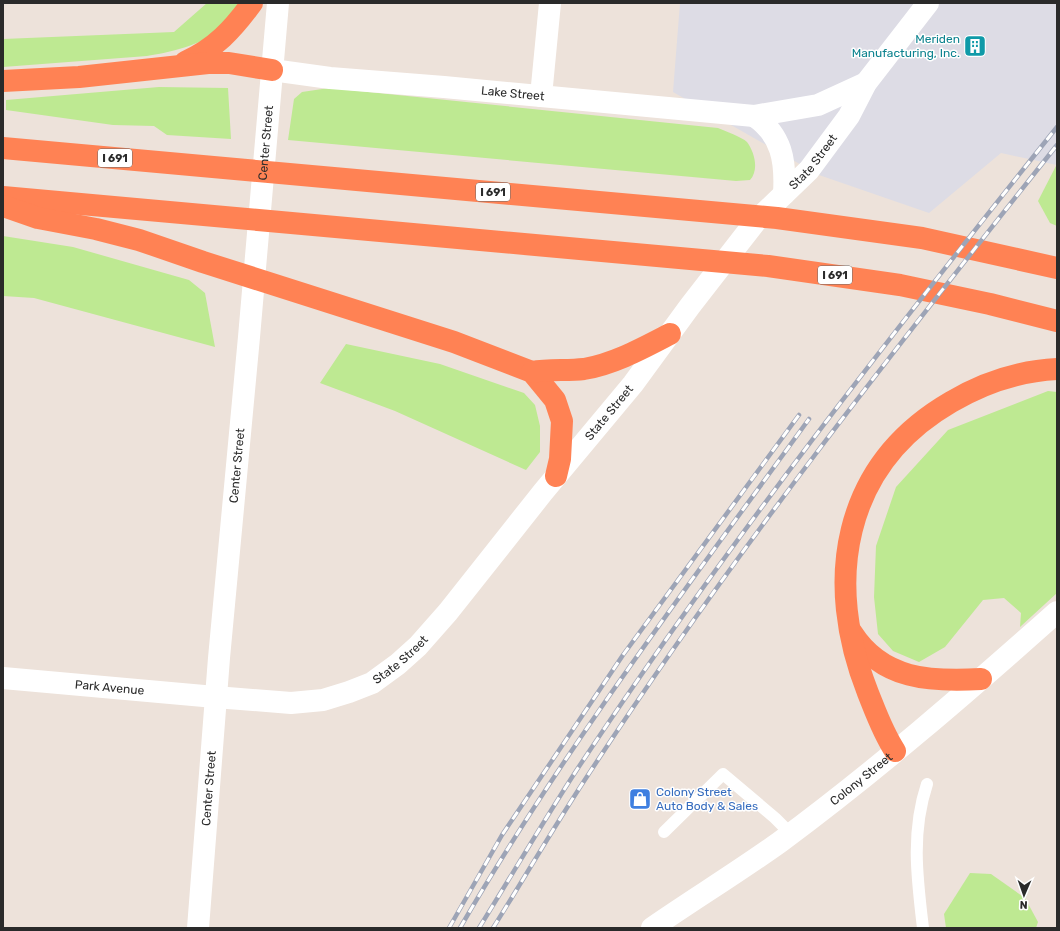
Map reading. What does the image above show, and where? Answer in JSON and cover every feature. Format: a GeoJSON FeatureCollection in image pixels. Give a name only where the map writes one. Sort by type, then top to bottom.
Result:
{"type":"FeatureCollection","features":[{"type":"Feature","properties":{"kind":"highway"},"geometry":{"type":"LineString","coordinates":[[172,66],[198,56],[215,46],[231,30],[252,3]]}},
{"type":"Feature","properties":{"kind":"highway"},"geometry":{"type":"LineString","coordinates":[[3,81],[86,76],[172,66],[221,63],[272,70]]}},
{"type":"Feature","properties":{"kind":"highway","name":"I 691"},"geometry":{"type":"LineString","coordinates":[[3,148],[777,218],[893,234],[968,247],[1056,268]]}},
{"type":"Feature","properties":{"kind":"highway","name":"I 691"},"geometry":{"type":"LineString","coordinates":[[3,197],[768,266],[842,276],[924,290],[1057,321]]}},
{"type":"Feature","properties":{"kind":"highway"},"geometry":{"type":"LineString","coordinates":[[3,206],[44,220],[117,234],[460,344],[532,372],[573,370],[597,366],[628,354],[670,334]]}},
{"type":"Feature","properties":{"kind":"highway"},"geometry":{"type":"LineString","coordinates":[[895,751],[883,731],[864,684],[850,630],[844,578],[849,541],[858,510],[879,468],[894,448],[907,434],[929,416],[966,394],[995,381],[1014,375],[1041,370],[1057,369]]}},
{"type":"Feature","properties":{"kind":"highway"},"geometry":{"type":"LineString","coordinates":[[532,372],[552,395],[562,421],[560,459],[556,476]]}},
{"type":"Feature","properties":{"kind":"highway"},"geometry":{"type":"LineString","coordinates":[[850,630],[860,644],[871,655],[902,674],[940,679],[981,679]]}},
{"type":"Feature","properties":{"kind":"main road","name":"Center Street"},"geometry":{"type":"LineString","coordinates":[[198,928],[215,697],[249,337],[278,3]]}},
{"type":"Feature","properties":{"kind":"main road"},"geometry":{"type":"LineString","coordinates":[[541,96],[550,3]]}},
{"type":"Feature","properties":{"kind":"main road","name":"State Street"},"geometry":{"type":"LineString","coordinates":[[215,697],[279,703],[306,703],[349,692],[381,678],[408,655],[437,625],[556,476],[634,384],[756,221],[809,170],[854,108],[866,83],[928,3]]}},
{"type":"Feature","properties":{"kind":"main road","name":"Lake Street"},"geometry":{"type":"LineString","coordinates":[[272,70],[330,78],[754,116],[818,105],[866,83]]}},
{"type":"Feature","properties":{"kind":"main road"},"geometry":{"type":"LineString","coordinates":[[754,116],[768,127],[780,145],[785,166],[784,194]]}},
{"type":"Feature","properties":{"kind":"main road","name":"Colony Street"},"geometry":{"type":"LineString","coordinates":[[652,928],[791,834],[895,751],[981,679],[1057,612]]}},
{"type":"Feature","properties":{"kind":"main road","name":"Park Avenue"},"geometry":{"type":"LineString","coordinates":[[3,678],[215,697]]}},
{"type":"Feature","properties":{"kind":"lane"},"geometry":{"type":"LineString","coordinates":[[664,832],[723,774],[775,818],[791,834]]}},
{"type":"Feature","properties":{"kind":"lane"},"geometry":{"type":"LineString","coordinates":[[923,928],[918,882],[916,838],[920,805],[928,784]]}},
{"type":"Feature","properties":{"kind":"shaded area"},"geometry":{"type":"Polygon","coordinates":[[[680,3],[1057,3],[1057,165],[1001,153],[929,213],[819,175],[673,92],[680,3]]]}},
{"type":"Feature","properties":{"kind":"green space"},"geometry":{"type":"Polygon","coordinates":[[[207,3],[240,3],[219,30],[205,40],[195,44],[165,53],[147,56],[3,67],[3,39],[174,32],[207,3]]]}},
{"type":"Feature","properties":{"kind":"green space"},"geometry":{"type":"Polygon","coordinates":[[[159,87],[228,88],[231,139],[167,135],[154,126],[113,125],[6,110],[6,100],[159,87]]]}},
{"type":"Feature","properties":{"kind":"green space"},"geometry":{"type":"Polygon","coordinates":[[[329,88],[718,128],[747,142],[754,156],[755,166],[753,176],[750,180],[736,181],[288,140],[294,99],[302,92],[329,88]]]}},
{"type":"Feature","properties":{"kind":"green space"},"geometry":{"type":"Polygon","coordinates":[[[1057,164],[1057,226],[1050,223],[1038,201],[1057,164]]]}},
{"type":"Feature","properties":{"kind":"green space"},"geometry":{"type":"Polygon","coordinates":[[[3,236],[73,247],[189,280],[205,293],[215,347],[34,298],[3,296],[3,236]]]}},
{"type":"Feature","properties":{"kind":"green space"},"geometry":{"type":"Polygon","coordinates":[[[346,344],[440,364],[524,393],[535,405],[540,426],[540,452],[526,470],[395,411],[320,383],[346,344]]]}},
{"type":"Feature","properties":{"kind":"green space"},"geometry":{"type":"Polygon","coordinates":[[[1048,391],[1057,392],[1057,593],[1020,627],[1021,613],[1004,598],[983,600],[945,647],[919,662],[893,651],[878,634],[874,597],[876,546],[896,487],[948,430],[1048,391]]]}},
{"type":"Feature","properties":{"kind":"green space"},"geometry":{"type":"Polygon","coordinates":[[[970,873],[991,874],[1025,898],[1038,922],[1036,928],[946,928],[944,914],[970,873]]]}},
{"type":"Feature","properties":{"kind":"railway"},"geometry":{"type":"LineString","coordinates":[[479,928],[578,768],[692,603],[751,522],[872,362],[1057,127]]}},
{"type":"Feature","properties":{"kind":"railway"},"geometry":{"type":"LineString","coordinates":[[493,928],[588,775],[643,693],[756,533],[935,299],[1057,145]]}},
{"type":"Feature","properties":{"kind":"railway"},"geometry":{"type":"LineString","coordinates":[[449,928],[502,835],[623,655],[799,415]]}},
{"type":"Feature","properties":{"kind":"railway"},"geometry":{"type":"LineString","coordinates":[[460,928],[541,797],[584,733],[628,669],[809,419]]}},
{"type":"Feature","properties":{"kind":"place","name":"Meriden Manufacturing, Inc."},"geometry":{"type":"Point","coordinates":[975,46]}},
{"type":"Feature","properties":{"kind":"place","name":"Colony Street Auto Body & Sales"},"geometry":{"type":"Point","coordinates":[640,799]}}]}
